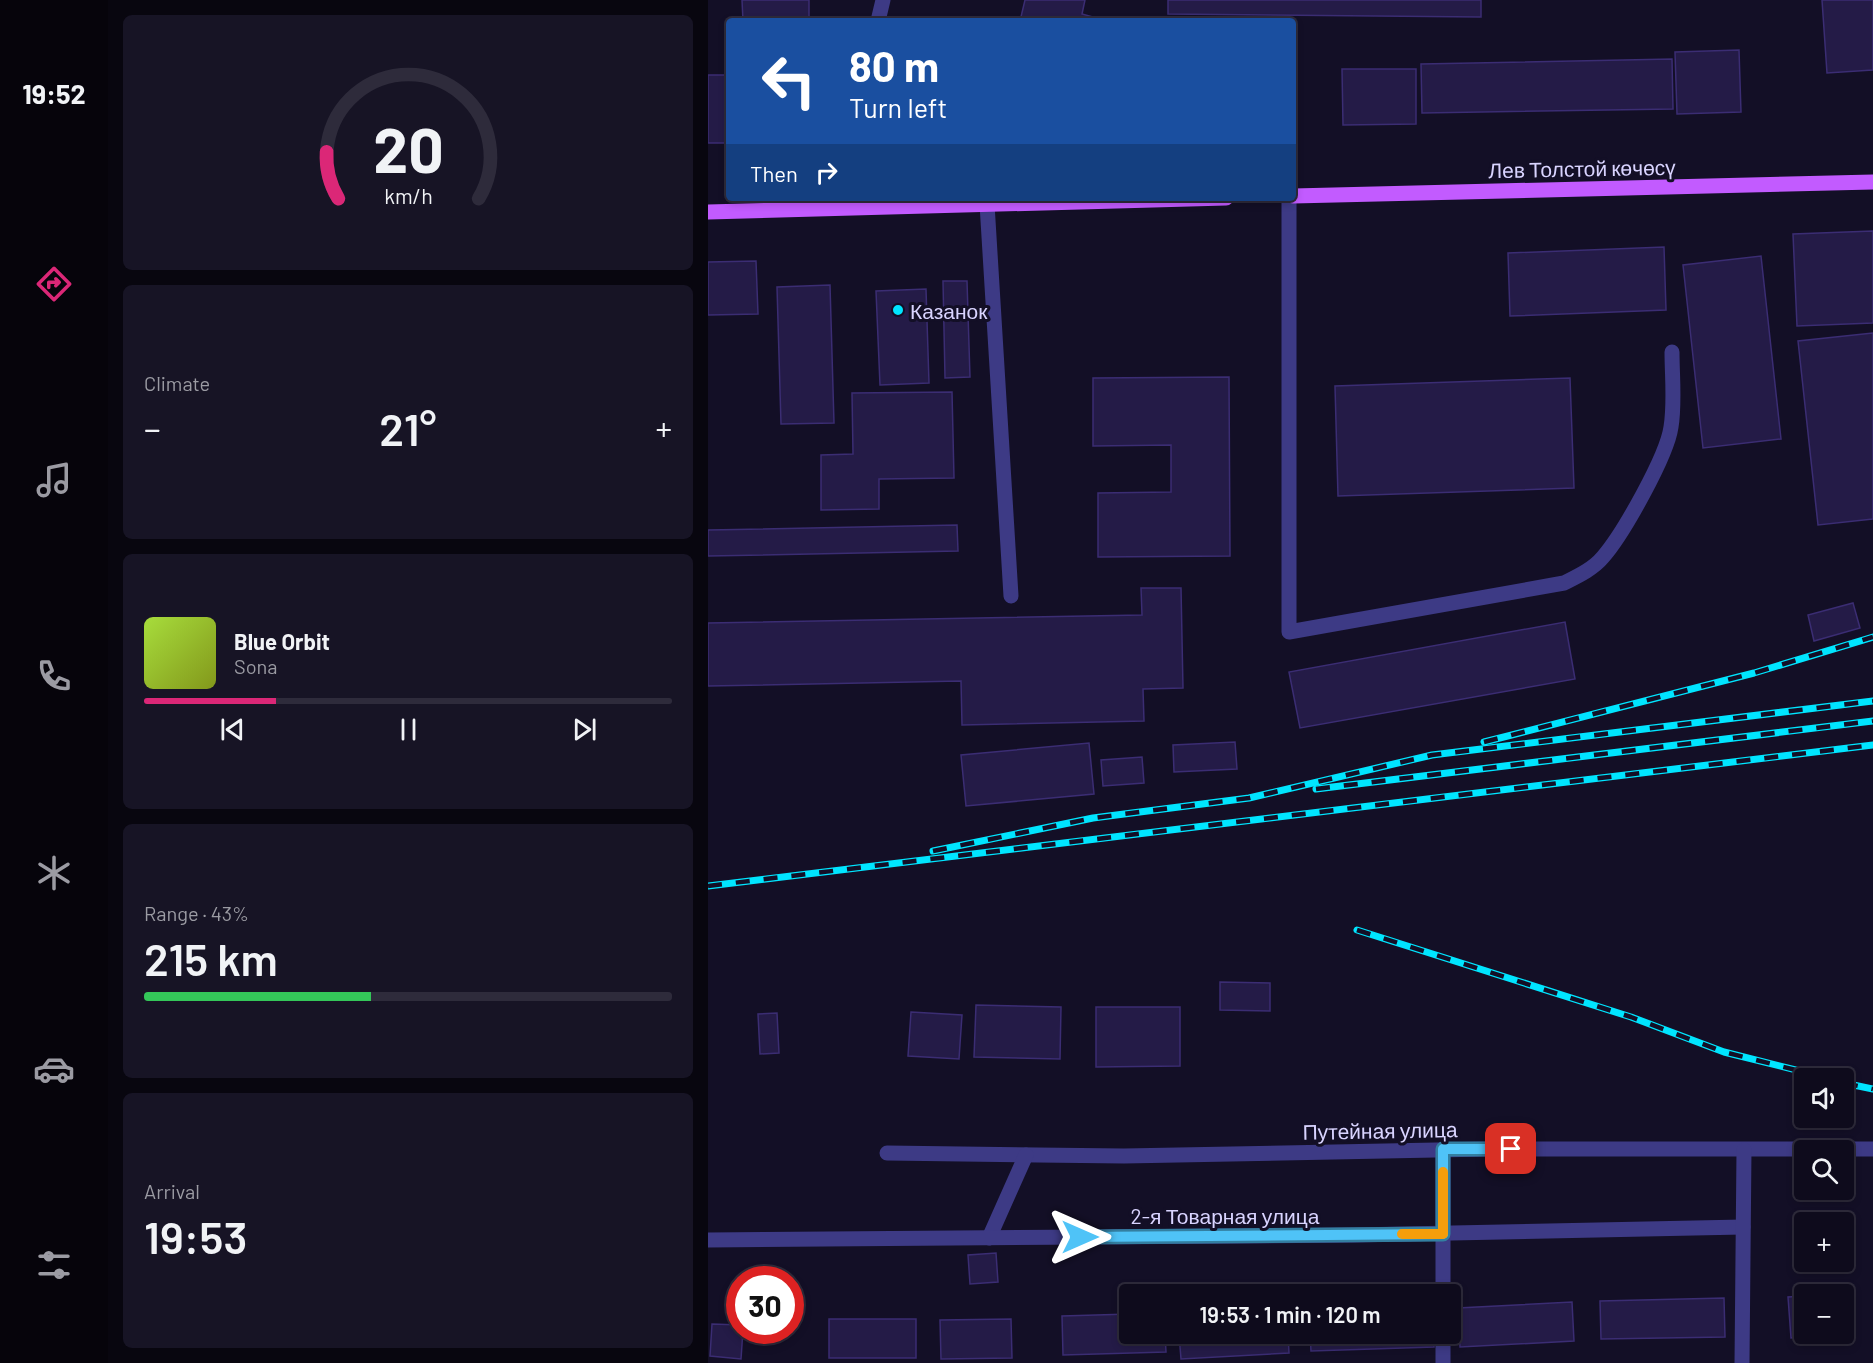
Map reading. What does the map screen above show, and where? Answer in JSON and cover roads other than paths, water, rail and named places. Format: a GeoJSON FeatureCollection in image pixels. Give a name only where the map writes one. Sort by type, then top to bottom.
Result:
{"type":"FeatureCollection","features":[{"type":"Feature","properties":{"kind":"main road","name":"Лев Толстой көчөсү"},"geometry":{"type":"LineString","coordinates":[[1296,196],[1873,182]]}},
{"type":"Feature","properties":{"kind":"main road"},"geometry":{"type":"LineString","coordinates":[[708,212],[828,203],[987,204],[1106,201]]}},
{"type":"Feature","properties":{"kind":"street"},"geometry":{"type":"LineString","coordinates":[[879,18],[883,0]]}},
{"type":"Feature","properties":{"kind":"street"},"geometry":{"type":"LineString","coordinates":[[1288,201],[1289,632],[1564,583],[1602,559],[1625,528],[1668,442],[1672,426],[1672,352]]}},
{"type":"Feature","properties":{"kind":"street"},"geometry":{"type":"LineString","coordinates":[[987,204],[1011,596]]}},
{"type":"Feature","properties":{"kind":"street"},"geometry":{"type":"LineString","coordinates":[[1443,1149],[1443,1284]]}},
{"type":"Feature","properties":{"kind":"street","name":"Путейная улица"},"geometry":{"type":"LineString","coordinates":[[887,1153],[1124,1156],[1443,1149],[1873,1149]]}},
{"type":"Feature","properties":{"kind":"street"},"geometry":{"type":"LineString","coordinates":[[1742,1363],[1744,1149]]}},
{"type":"Feature","properties":{"kind":"street"},"geometry":{"type":"LineString","coordinates":[[989,1238],[1026,1155]]}},
{"type":"Feature","properties":{"kind":"street","name":"2-я Товарная улица"},"geometry":{"type":"LineString","coordinates":[[708,1240],[1443,1234],[1743,1227]]}},
{"type":"Feature","properties":{"kind":"street"},"geometry":{"type":"LineString","coordinates":[[1443,1344],[1443,1363]]}},
{"type":"Feature","properties":{"kind":"railway"},"geometry":{"type":"LineString","coordinates":[[1484,742],[1754,673],[1873,637]]}},
{"type":"Feature","properties":{"kind":"railway"},"geometry":{"type":"LineString","coordinates":[[933,851],[1093,818],[1249,798],[1432,755],[1873,701]]}},
{"type":"Feature","properties":{"kind":"railway"},"geometry":{"type":"LineString","coordinates":[[1316,789],[1873,721]]}},
{"type":"Feature","properties":{"kind":"railway"},"geometry":{"type":"LineString","coordinates":[[708,886],[1873,745]]}},
{"type":"Feature","properties":{"kind":"railway"},"geometry":{"type":"LineString","coordinates":[[1357,930],[1631,1017],[1724,1052],[1794,1070]]}},
{"type":"Feature","properties":{"kind":"railway"},"geometry":{"type":"LineString","coordinates":[[1854,1085],[1873,1089]]}},
{"type":"Feature","properties":{"kind":"place","name":"Казанок"},"geometry":{"type":"Point","coordinates":[898,310]}}]}
